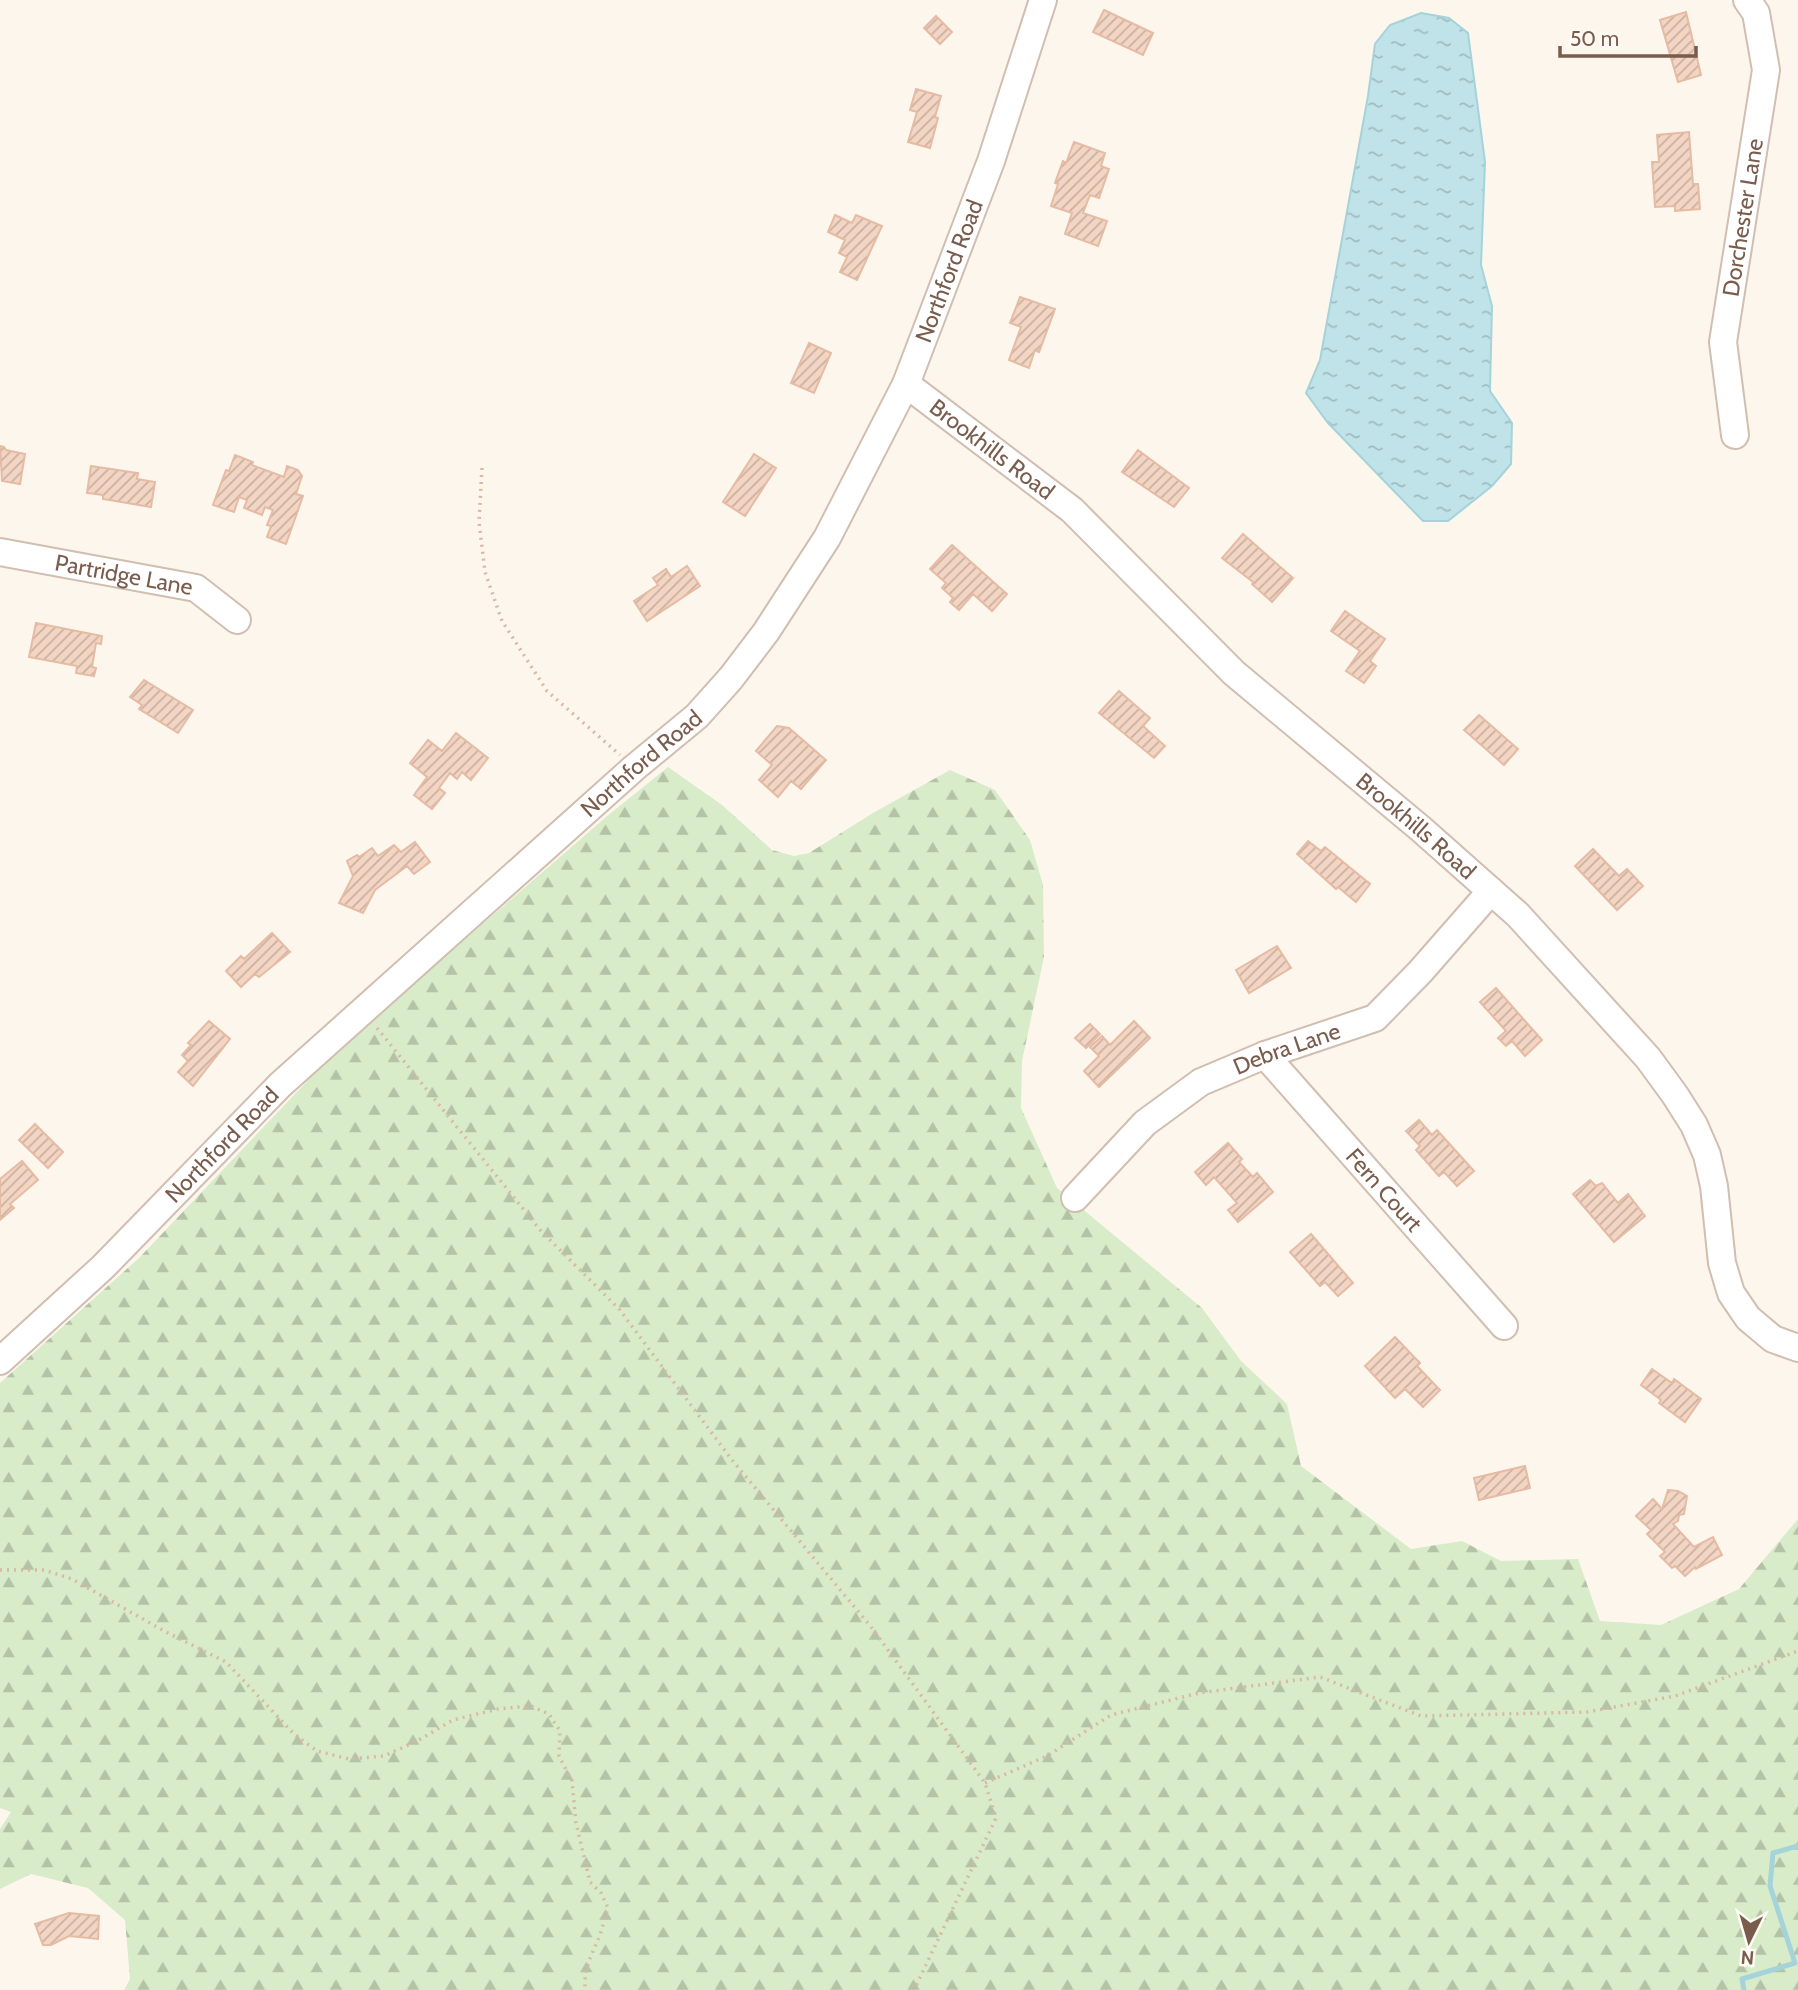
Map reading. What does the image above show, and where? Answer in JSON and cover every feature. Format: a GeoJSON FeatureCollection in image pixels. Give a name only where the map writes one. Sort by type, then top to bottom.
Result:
{"type":"FeatureCollection","features":[{"type":"Feature","properties":{"kind":"street","name":"Northford Road"},"geometry":{"type":"LineString","coordinates":[[0,1361],[103,1267],[281,1085],[634,768],[697,716],[731,678],[766,632],[827,538],[906,384],[991,162],[1043,0]]}},
{"type":"Feature","properties":{"kind":"street","name":"Dorchester Lane"},"geometry":{"type":"LineString","coordinates":[[1735,435],[1723,342],[1766,70],[1756,13],[1747,0]]}},
{"type":"Feature","properties":{"kind":"street","name":"Brookhills Road"},"geometry":{"type":"LineString","coordinates":[[906,384],[1072,510],[1234,673],[1364,780],[1518,915],[1577,978],[1648,1058],[1694,1125],[1707,1155],[1714,1186],[1721,1263],[1731,1293],[1748,1318],[1773,1339],[1798,1348]]}},
{"type":"Feature","properties":{"kind":"street","name":"Partridge Lane"},"geometry":{"type":"LineString","coordinates":[[0,552],[196,588],[237,620]]}},
{"type":"Feature","properties":{"kind":"street","name":"Debra Lane"},"geometry":{"type":"LineString","coordinates":[[1075,1198],[1145,1123],[1201,1082],[1265,1055],[1375,1018],[1420,972],[1491,891]]}},
{"type":"Feature","properties":{"kind":"street","name":"Fern Court"},"geometry":{"type":"LineString","coordinates":[[1265,1055],[1504,1326]]}},
{"type":"Feature","properties":{"kind":"path"},"geometry":{"type":"LineString","coordinates":[[482,468],[480,523],[485,572],[502,621],[547,691],[634,768]]}},
{"type":"Feature","properties":{"kind":"path"},"geometry":{"type":"LineString","coordinates":[[363,1011],[541,1231],[619,1309],[732,1460],[872,1628],[985,1783],[996,1818],[914,1990]]}},
{"type":"Feature","properties":{"kind":"path"},"geometry":{"type":"LineString","coordinates":[[0,1570],[44,1570],[72,1579],[226,1662],[294,1734],[317,1751],[349,1759],[384,1756],[453,1720],[498,1709],[531,1706],[549,1714],[560,1731],[559,1756],[572,1781],[576,1823],[590,1882],[601,1893],[608,1908],[599,1937],[589,1956],[584,1975],[585,1990]]}},
{"type":"Feature","properties":{"kind":"path"},"geometry":{"type":"LineString","coordinates":[[985,1783],[1047,1756],[1111,1715],[1199,1693],[1320,1677],[1421,1716],[1587,1712],[1675,1696],[1798,1651]]}},
{"type":"Feature","properties":{"kind":"green space"},"geometry":{"type":"Polygon","coordinates":[[[668,767],[722,805],[772,850],[794,856],[809,853],[950,770],[995,790],[1030,840],[1043,885],[1044,957],[1022,1061],[1021,1108],[1057,1188],[1202,1308],[1241,1361],[1287,1404],[1301,1466],[1411,1549],[1462,1541],[1501,1561],[1578,1559],[1600,1621],[1661,1625],[1739,1589],[1798,1519],[1798,1990],[124,1990],[130,1979],[125,1920],[88,1888],[31,1874],[0,1889],[0,1829],[11,1812],[0,1808],[0,1383],[139,1258],[334,1053],[606,817],[668,767]]]}},
{"type":"Feature","properties":{"kind":"water"},"geometry":{"type":"Polygon","coordinates":[[[1421,13],[1449,18],[1468,33],[1485,162],[1481,265],[1492,306],[1490,391],[1512,423],[1511,464],[1492,486],[1448,521],[1423,521],[1328,423],[1306,393],[1320,360],[1375,44],[1390,25],[1421,13]]]}},
{"type":"Feature","properties":{"kind":"building"},"geometry":{"type":"Polygon","coordinates":[[[1104,10],[1153,33],[1143,55],[1093,32],[1104,10]]]}},
{"type":"Feature","properties":{"kind":"building"},"geometry":{"type":"Polygon","coordinates":[[[1686,12],[1701,75],[1678,82],[1660,20],[1686,12]]]}},
{"type":"Feature","properties":{"kind":"building"},"geometry":{"type":"Polygon","coordinates":[[[936,16],[952,32],[940,44],[924,28],[936,16]]]}},
{"type":"Feature","properties":{"kind":"building"},"geometry":{"type":"Polygon","coordinates":[[[916,89],[941,96],[930,148],[908,142],[917,112],[910,110],[916,89]]]}},
{"type":"Feature","properties":{"kind":"building"},"geometry":{"type":"Polygon","coordinates":[[[1689,132],[1693,184],[1698,184],[1700,209],[1675,211],[1675,206],[1655,207],[1652,162],[1659,162],[1657,135],[1689,132]]]}},
{"type":"Feature","properties":{"kind":"building"},"geometry":{"type":"Polygon","coordinates":[[[1074,142],[1105,153],[1101,166],[1109,169],[1099,198],[1090,195],[1083,213],[1107,221],[1098,246],[1065,234],[1072,213],[1051,206],[1058,184],[1055,183],[1074,142]]]}},
{"type":"Feature","properties":{"kind":"building"},"geometry":{"type":"Polygon","coordinates":[[[835,215],[852,223],[856,215],[882,226],[857,280],[840,272],[847,257],[839,253],[845,240],[828,232],[835,215]]]}},
{"type":"Feature","properties":{"kind":"building"},"geometry":{"type":"Polygon","coordinates":[[[1020,297],[1055,309],[1039,352],[1035,350],[1029,368],[1009,360],[1021,327],[1010,323],[1020,297]]]}},
{"type":"Feature","properties":{"kind":"building"},"geometry":{"type":"Polygon","coordinates":[[[809,343],[831,353],[814,393],[791,383],[809,343]]]}},
{"type":"Feature","properties":{"kind":"building"},"geometry":{"type":"Polygon","coordinates":[[[0,446],[25,454],[20,484],[2,481],[0,446]]]}},
{"type":"Feature","properties":{"kind":"building"},"geometry":{"type":"Polygon","coordinates":[[[1138,450],[1189,488],[1174,507],[1122,472],[1138,450]]]}},
{"type":"Feature","properties":{"kind":"building"},"geometry":{"type":"Polygon","coordinates":[[[754,454],[776,468],[745,516],[723,502],[754,454]]]}},
{"type":"Feature","properties":{"kind":"building"},"geometry":{"type":"Polygon","coordinates":[[[235,455],[253,462],[252,465],[284,477],[287,466],[298,470],[302,476],[296,494],[303,496],[286,544],[267,537],[271,526],[267,525],[273,510],[265,507],[262,515],[244,508],[247,500],[239,497],[234,512],[213,505],[226,470],[229,471],[235,455]]]}},
{"type":"Feature","properties":{"kind":"building"},"geometry":{"type":"Polygon","coordinates":[[[91,466],[138,473],[137,479],[155,482],[151,507],[103,499],[103,495],[87,493],[91,466]]]}},
{"type":"Feature","properties":{"kind":"building"},"geometry":{"type":"Polygon","coordinates":[[[1243,534],[1293,578],[1272,602],[1252,584],[1253,582],[1222,558],[1243,534]]]}},
{"type":"Feature","properties":{"kind":"building"},"geometry":{"type":"Polygon","coordinates":[[[952,545],[1007,594],[992,611],[973,594],[959,610],[950,602],[953,598],[942,588],[946,583],[930,569],[952,545]]]}},
{"type":"Feature","properties":{"kind":"building"},"geometry":{"type":"Polygon","coordinates":[[[687,566],[700,586],[647,621],[634,601],[658,585],[653,578],[666,569],[671,577],[687,566]]]}},
{"type":"Feature","properties":{"kind":"building"},"geometry":{"type":"Polygon","coordinates":[[[1345,611],[1385,639],[1370,661],[1376,666],[1364,683],[1346,671],[1360,651],[1331,631],[1345,611]]]}},
{"type":"Feature","properties":{"kind":"building"},"geometry":{"type":"Polygon","coordinates":[[[36,623],[102,636],[101,644],[96,643],[92,667],[96,668],[94,676],[76,673],[77,666],[29,657],[36,623]]]}},
{"type":"Feature","properties":{"kind":"building"},"geometry":{"type":"Polygon","coordinates":[[[144,680],[193,710],[178,733],[139,709],[142,705],[130,697],[144,680]]]}},
{"type":"Feature","properties":{"kind":"building"},"geometry":{"type":"Polygon","coordinates":[[[1119,691],[1150,718],[1143,726],[1165,746],[1154,758],[1099,713],[1119,691]]]}},
{"type":"Feature","properties":{"kind":"building"},"geometry":{"type":"Polygon","coordinates":[[[1479,715],[1518,749],[1504,765],[1464,730],[1479,715]]]}},
{"type":"Feature","properties":{"kind":"building"},"geometry":{"type":"Polygon","coordinates":[[[777,726],[789,728],[826,760],[801,789],[791,781],[778,797],[759,780],[772,765],[756,751],[777,726]]]}},
{"type":"Feature","properties":{"kind":"building"},"geometry":{"type":"Polygon","coordinates":[[[456,733],[488,758],[471,780],[462,772],[457,779],[450,773],[439,788],[445,793],[432,809],[414,795],[427,777],[410,763],[428,740],[442,751],[456,733]]]}},
{"type":"Feature","properties":{"kind":"building"},"geometry":{"type":"Polygon","coordinates":[[[1308,841],[1321,851],[1325,847],[1370,884],[1356,902],[1338,887],[1336,889],[1297,854],[1308,841]]]}},
{"type":"Feature","properties":{"kind":"building"},"geometry":{"type":"Polygon","coordinates":[[[415,842],[430,862],[414,874],[407,866],[375,890],[363,913],[339,903],[353,876],[347,861],[372,848],[378,856],[394,845],[401,852],[415,842]]]}},
{"type":"Feature","properties":{"kind":"building"},"geometry":{"type":"Polygon","coordinates":[[[1593,849],[1619,876],[1627,869],[1643,886],[1617,910],[1575,866],[1593,849]]]}},
{"type":"Feature","properties":{"kind":"building"},"geometry":{"type":"Polygon","coordinates":[[[272,933],[290,952],[259,977],[255,974],[241,987],[226,971],[241,956],[244,959],[272,933]]]}},
{"type":"Feature","properties":{"kind":"building"},"geometry":{"type":"Polygon","coordinates":[[[1277,946],[1291,968],[1249,993],[1236,970],[1277,946]]]}},
{"type":"Feature","properties":{"kind":"building"},"geometry":{"type":"Polygon","coordinates":[[[1496,988],[1542,1040],[1525,1056],[1512,1041],[1506,1046],[1498,1038],[1506,1031],[1480,1002],[1496,988]]]}},
{"type":"Feature","properties":{"kind":"building"},"geometry":{"type":"Polygon","coordinates":[[[209,1021],[230,1039],[193,1086],[178,1072],[188,1061],[182,1055],[191,1045],[188,1043],[209,1021]]]}},
{"type":"Feature","properties":{"kind":"building"},"geometry":{"type":"Polygon","coordinates":[[[1134,1021],[1150,1038],[1099,1087],[1084,1071],[1099,1056],[1090,1047],[1102,1036],[1110,1045],[1134,1021]]]}},
{"type":"Feature","properties":{"kind":"building"},"geometry":{"type":"Polygon","coordinates":[[[1090,1024],[1100,1034],[1086,1048],[1075,1038],[1090,1024]]]}},
{"type":"Feature","properties":{"kind":"building"},"geometry":{"type":"Polygon","coordinates":[[[1419,1120],[1432,1135],[1437,1130],[1474,1171],[1457,1186],[1444,1172],[1439,1176],[1416,1150],[1420,1146],[1406,1131],[1419,1120]]]}},
{"type":"Feature","properties":{"kind":"building"},"geometry":{"type":"Polygon","coordinates":[[[35,1124],[63,1152],[48,1168],[19,1140],[35,1124]]]}},
{"type":"Feature","properties":{"kind":"building"},"geometry":{"type":"Polygon","coordinates":[[[1228,1143],[1242,1159],[1239,1162],[1253,1177],[1257,1173],[1273,1192],[1238,1222],[1228,1210],[1237,1203],[1214,1177],[1206,1185],[1195,1172],[1228,1143]]]}},
{"type":"Feature","properties":{"kind":"building"},"geometry":{"type":"Polygon","coordinates":[[[22,1161],[38,1180],[10,1204],[14,1208],[0,1220],[0,1179],[22,1161]]]}},
{"type":"Feature","properties":{"kind":"building"},"geometry":{"type":"Polygon","coordinates":[[[1590,1180],[1596,1186],[1602,1183],[1618,1203],[1628,1194],[1645,1216],[1614,1242],[1573,1194],[1590,1180]]]}},
{"type":"Feature","properties":{"kind":"building"},"geometry":{"type":"Polygon","coordinates":[[[1311,1234],[1353,1283],[1338,1296],[1325,1282],[1320,1286],[1290,1252],[1311,1234]]]}},
{"type":"Feature","properties":{"kind":"building"},"geometry":{"type":"Polygon","coordinates":[[[1395,1337],[1420,1363],[1417,1366],[1440,1390],[1423,1407],[1405,1389],[1395,1398],[1365,1366],[1395,1337]]]}},
{"type":"Feature","properties":{"kind":"building"},"geometry":{"type":"Polygon","coordinates":[[[1652,1369],[1672,1383],[1674,1379],[1701,1399],[1685,1422],[1659,1403],[1661,1400],[1641,1385],[1652,1369]]]}},
{"type":"Feature","properties":{"kind":"building"},"geometry":{"type":"Polygon","coordinates":[[[1525,1466],[1530,1488],[1479,1500],[1474,1478],[1525,1466]]]}},
{"type":"Feature","properties":{"kind":"building"},"geometry":{"type":"Polygon","coordinates":[[[1668,1490],[1687,1496],[1684,1514],[1679,1515],[1678,1521],[1673,1524],[1694,1547],[1713,1537],[1722,1555],[1696,1569],[1695,1567],[1685,1576],[1660,1556],[1665,1552],[1647,1534],[1651,1530],[1636,1516],[1653,1499],[1662,1509],[1668,1490]]]}},
{"type":"Feature","properties":{"kind":"building"},"geometry":{"type":"Polygon","coordinates":[[[69,1913],[99,1916],[98,1939],[69,1936],[51,1945],[43,1945],[35,1924],[69,1913]]]}},
{"type":"Feature","properties":{"kind":"waterway"},"geometry":{"type":"LineString","coordinates":[[1744,1990],[1742,1979],[1795,1963],[1770,1886],[1773,1853],[1798,1846]]}}]}
